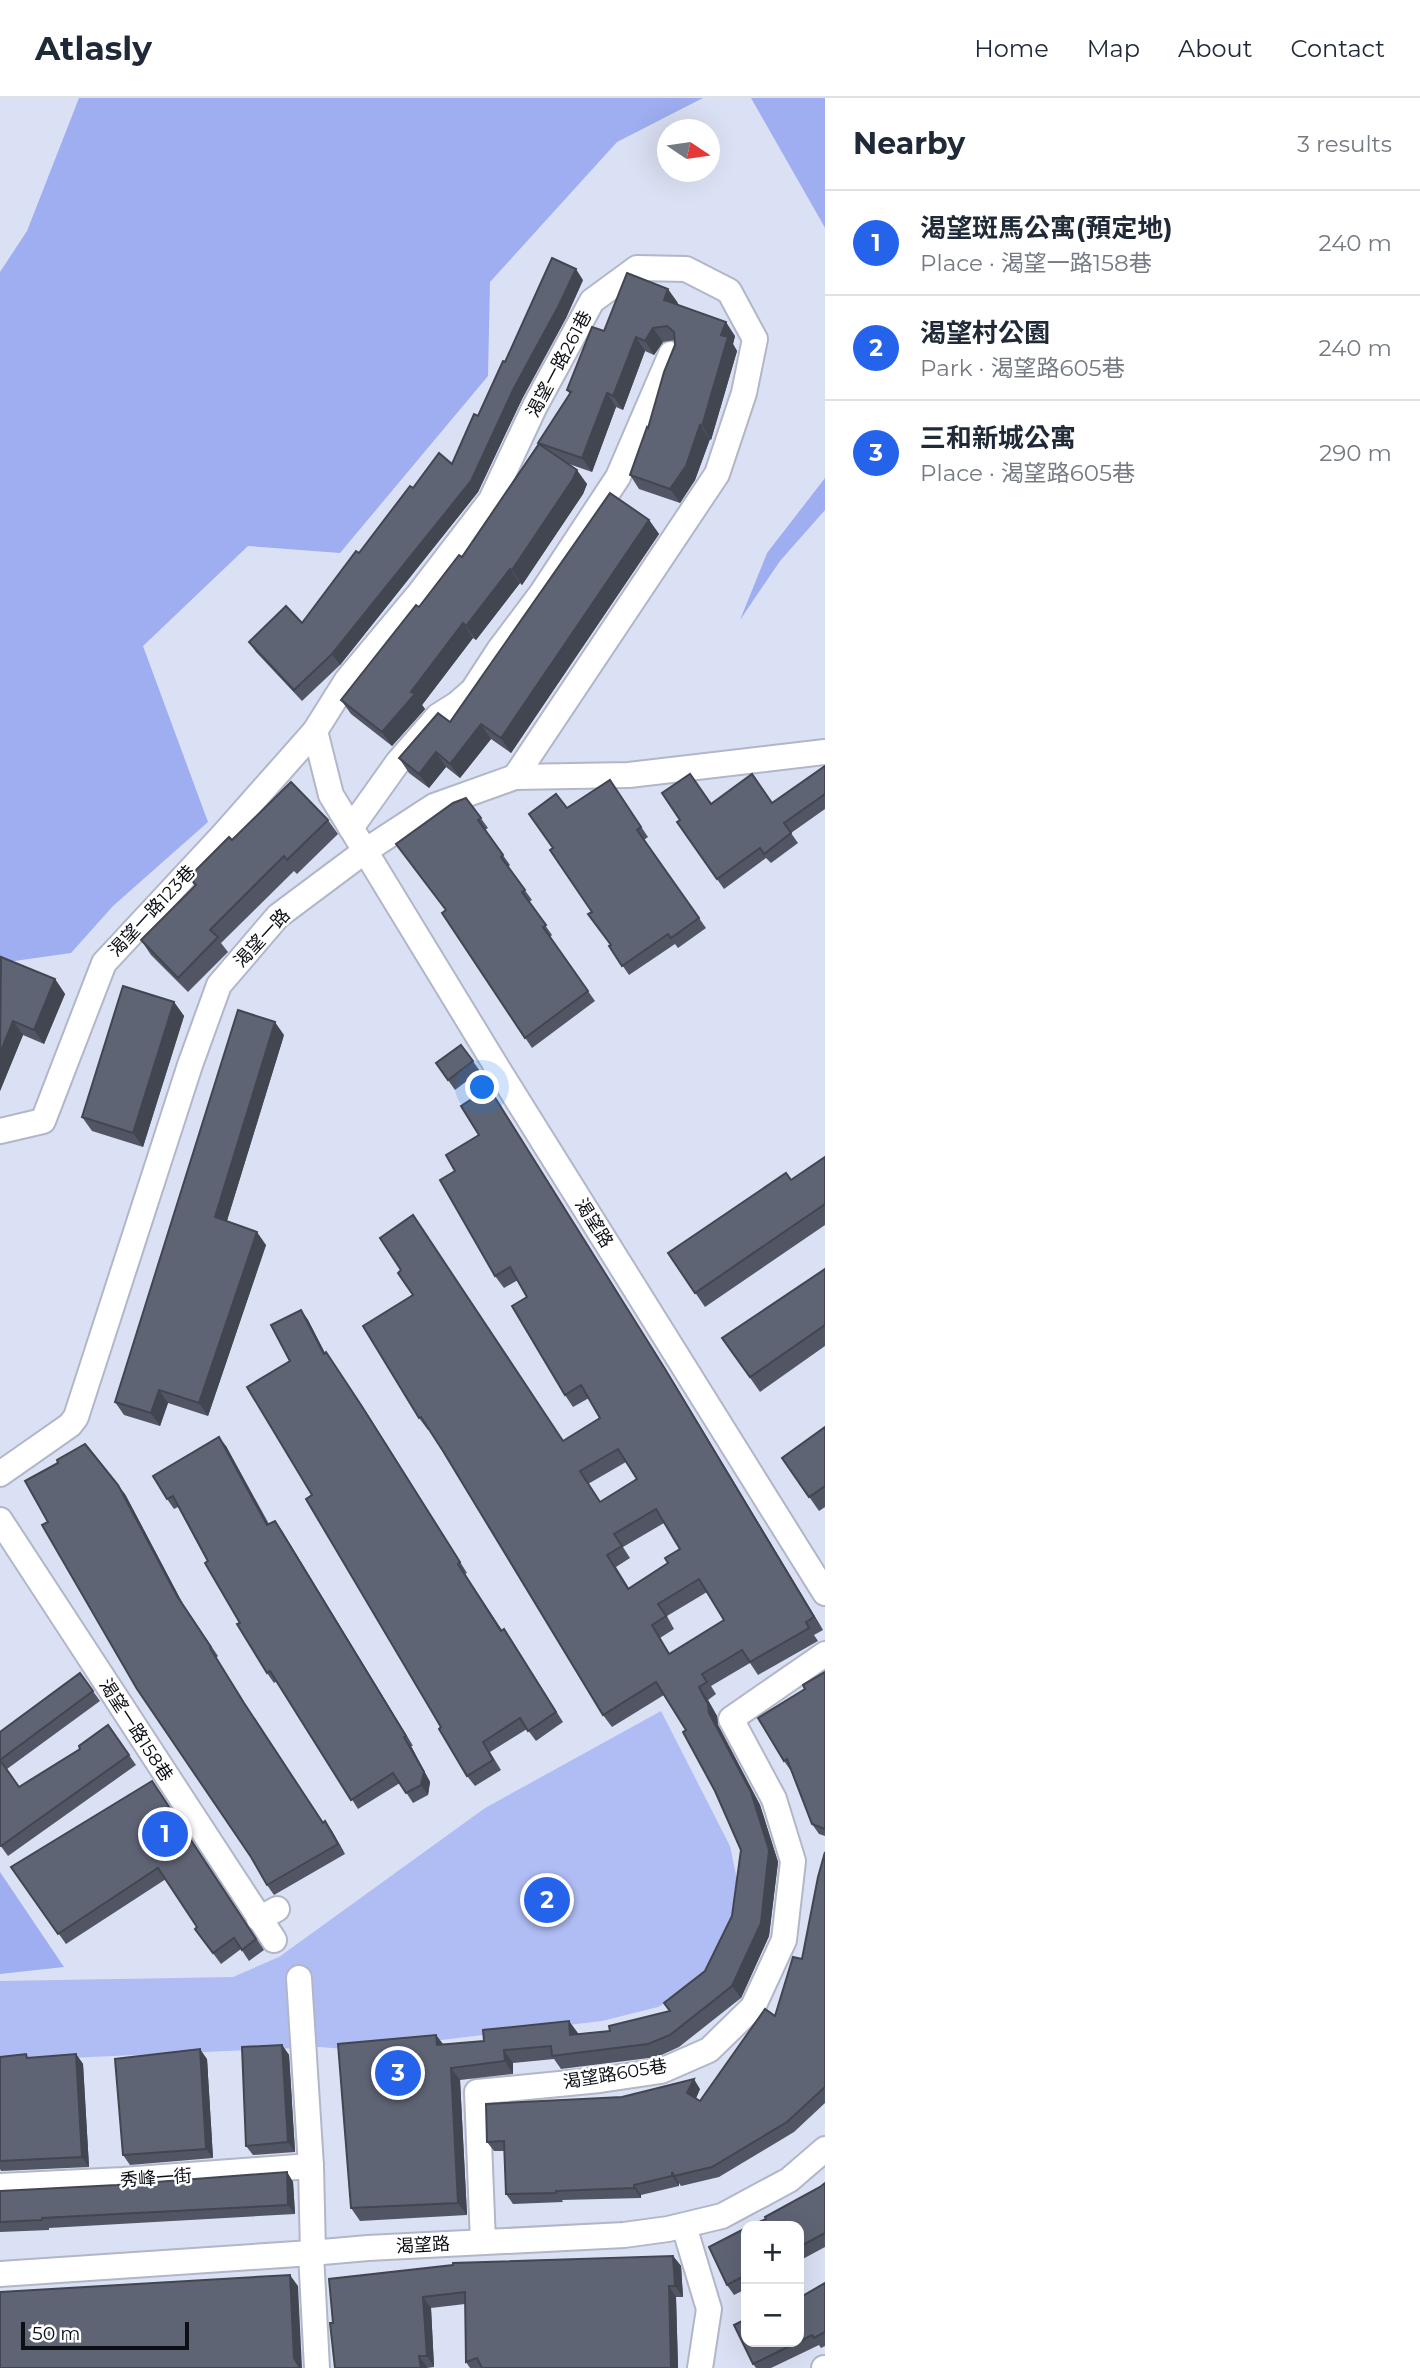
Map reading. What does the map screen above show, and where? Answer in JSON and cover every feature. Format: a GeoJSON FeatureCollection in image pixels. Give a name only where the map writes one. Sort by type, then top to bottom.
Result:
{"type":"FeatureCollection","features":[{"type":"Feature","properties":{"kind":"street","name":"渴望一路261巷"},"geometry":{"type":"LineString","coordinates":[[316,732],[346,680],[418,595],[491,500],[535,406],[592,301],[637,268],[686,269],[729,291],[755,339],[744,393],[725,451],[717,474],[515,777]]}},
{"type":"Feature","properties":{"kind":"street"},"geometry":{"type":"LineString","coordinates":[[351,828],[398,762],[438,716],[473,690],[541,594],[618,477],[671,354]]}},
{"type":"Feature","properties":{"kind":"street"},"geometry":{"type":"LineString","coordinates":[[316,732],[331,795],[365,851]]}},
{"type":"Feature","properties":{"kind":"street","name":"渴望一路123巷"},"geometry":{"type":"LineString","coordinates":[[0,1131],[43,1121],[104,963],[316,732]]}},
{"type":"Feature","properties":{"kind":"street","name":"渴望一路"},"geometry":{"type":"LineString","coordinates":[[0,1474],[71,1425],[84,1422],[190,1065],[219,985],[278,916],[365,851],[434,806],[515,777],[629,775],[825,752]]}},
{"type":"Feature","properties":{"kind":"street","name":"渴望路"},"geometry":{"type":"LineString","coordinates":[[365,851],[825,1593]]}},
{"type":"Feature","properties":{"kind":"street","name":"渴望一路158巷"},"geometry":{"type":"LineString","coordinates":[[0,1520],[268,1914],[274,1940]]}},
{"type":"Feature","properties":{"kind":"street","name":"渴望路605巷"},"geometry":{"type":"LineString","coordinates":[[483,2242],[477,2092],[661,2071],[709,2050],[753,2007],[784,1940],[793,1861],[774,1799],[731,1718],[825,1654]]}},
{"type":"Feature","properties":{"kind":"street"},"geometry":{"type":"LineString","coordinates":[[299,1978],[311,2165],[317,2368]]}},
{"type":"Feature","properties":{"kind":"street","name":"渴望路"},"geometry":{"type":"LineString","coordinates":[[0,2274],[624,2235],[722,2216],[789,2180],[825,2149]]}},
{"type":"Feature","properties":{"kind":"street","name":"秀峰一街"},"geometry":{"type":"LineString","coordinates":[[0,2186],[136,2179],[311,2165]]}},
{"type":"Feature","properties":{"kind":"street"},"geometry":{"type":"LineString","coordinates":[[684,2225],[709,2309],[700,2368]]}},
{"type":"Feature","properties":{"kind":"shaded area"},"geometry":{"type":"Polygon","coordinates":[[[79,98],[703,98],[657,119],[657,122],[617,142],[490,282],[488,376],[340,553],[248,546],[143,646],[208,822],[113,906],[71,953],[0,963],[0,272],[27,231],[79,98]]]}},
{"type":"Feature","properties":{"kind":"shaded area"},"geometry":{"type":"Polygon","coordinates":[[[751,98],[825,98],[825,228],[820,219],[751,98]]]}},
{"type":"Feature","properties":{"kind":"shaded area"},"geometry":{"type":"Polygon","coordinates":[[[825,478],[825,510],[780,561],[740,620],[767,553],[825,478]]]}},
{"type":"Feature","properties":{"kind":"shaded area"},"geometry":{"type":"Polygon","coordinates":[[[661,1711],[730,1846],[738,1884],[734,1916],[699,1985],[658,2007],[602,2021],[356,2050],[320,2047],[0,2061],[0,1981],[233,1977],[279,1957],[485,1808],[661,1711]]]}},
{"type":"Feature","properties":{"kind":"shaded area"},"geometry":{"type":"Polygon","coordinates":[[[0,1872],[64,1967],[0,1974],[0,1872]]]}},
{"type":"Feature","properties":{"kind":"building"},"geometry":{"type":"Polygon","coordinates":[[[552,258],[576,269],[514,388],[471,481],[332,654],[294,690],[249,642],[286,606],[302,623],[356,551],[359,553],[439,453],[452,464],[474,414],[478,416],[503,361],[505,362],[552,258]]]}},
{"type":"Feature","properties":{"kind":"building"},"geometry":{"type":"Polygon","coordinates":[[[627,273],[668,289],[664,300],[726,322],[721,335],[728,337],[702,426],[700,425],[686,466],[670,489],[630,475],[675,345],[674,332],[667,326],[653,328],[645,341],[636,337],[613,396],[607,393],[582,458],[538,443],[571,392],[567,390],[592,327],[604,331],[627,273]]]}},
{"type":"Feature","properties":{"kind":"building"},"geometry":{"type":"Polygon","coordinates":[[[539,444],[577,470],[573,479],[512,570],[510,569],[466,626],[463,623],[411,692],[415,694],[382,732],[341,700],[416,605],[419,607],[459,555],[462,557],[539,444]]]}},
{"type":"Feature","properties":{"kind":"building"},"geometry":{"type":"Polygon","coordinates":[[[610,493],[649,520],[501,738],[481,724],[450,764],[436,752],[419,774],[399,758],[438,713],[450,722],[610,493]]]}},
{"type":"Feature","properties":{"kind":"building"},"geometry":{"type":"Polygon","coordinates":[[[825,766],[825,794],[784,823],[791,833],[764,854],[760,848],[717,879],[677,822],[680,820],[662,793],[690,774],[711,804],[752,774],[772,803],[825,766]]]}},
{"type":"Feature","properties":{"kind":"building"},"geometry":{"type":"Polygon","coordinates":[[[610,780],[641,827],[637,830],[699,918],[671,938],[668,934],[622,966],[609,946],[611,945],[588,914],[592,912],[550,850],[553,848],[529,814],[556,794],[567,808],[610,780]]]}},
{"type":"Feature","properties":{"kind":"building"},"geometry":{"type":"Polygon","coordinates":[[[291,782],[328,820],[287,860],[284,856],[210,930],[218,937],[178,978],[141,940],[196,885],[189,877],[229,837],[232,840],[291,782]]]}},
{"type":"Feature","properties":{"kind":"building"},"geometry":{"type":"Polygon","coordinates":[[[466,798],[503,855],[501,857],[525,890],[522,892],[546,925],[543,927],[588,991],[525,1038],[442,913],[446,910],[396,844],[453,803],[466,798]]]}},
{"type":"Feature","properties":{"kind":"building"},"geometry":{"type":"Polygon","coordinates":[[[1,957],[55,979],[34,1030],[13,1021],[0,1053],[1,957]]]}},
{"type":"Feature","properties":{"kind":"building"},"geometry":{"type":"Polygon","coordinates":[[[123,986],[174,1002],[133,1133],[82,1117],[123,986]]]}},
{"type":"Feature","properties":{"kind":"building"},"geometry":{"type":"Polygon","coordinates":[[[238,1010],[275,1022],[215,1217],[257,1232],[199,1403],[159,1390],[151,1413],[115,1402],[238,1010]]]}},
{"type":"Feature","properties":{"kind":"building"},"geometry":{"type":"Polygon","coordinates":[[[461,1045],[473,1061],[448,1080],[436,1063],[461,1045]]]}},
{"type":"Feature","properties":{"kind":"building"},"geometry":{"type":"Polygon","coordinates":[[[489,1088],[665,1369],[814,1617],[806,1622],[809,1628],[750,1662],[742,1650],[702,1674],[707,1682],[699,1687],[708,1704],[709,1713],[751,1792],[769,1850],[761,1923],[732,1986],[670,2035],[648,2044],[552,2056],[551,2046],[504,2050],[505,2061],[451,2068],[458,2203],[351,2208],[338,2044],[436,2035],[437,2045],[484,2041],[483,2030],[569,2021],[570,2035],[610,2031],[609,2026],[670,2011],[664,2003],[705,1971],[732,1916],[741,1850],[715,1791],[683,1732],[686,1730],[656,1682],[603,1715],[443,1451],[421,1417],[419,1418],[363,1326],[413,1295],[398,1273],[401,1270],[380,1238],[413,1215],[563,1441],[600,1418],[581,1385],[565,1395],[512,1306],[527,1297],[510,1267],[495,1276],[440,1180],[455,1171],[446,1155],[479,1135],[461,1106],[489,1088]],[[618,1449],[580,1471],[600,1502],[637,1479],[618,1449]],[[656,1509],[614,1534],[622,1546],[607,1555],[628,1589],[668,1563],[665,1558],[680,1549],[656,1509]],[[699,1579],[658,1604],[666,1616],[652,1625],[669,1654],[724,1620],[699,1579]]]}},
{"type":"Feature","properties":{"kind":"building"},"geometry":{"type":"Polygon","coordinates":[[[825,1157],[825,1204],[695,1293],[668,1253],[786,1173],[791,1180],[825,1157]]]}},
{"type":"Feature","properties":{"kind":"building"},"geometry":{"type":"Polygon","coordinates":[[[825,1269],[825,1325],[750,1377],[722,1338],[825,1269]]]}},
{"type":"Feature","properties":{"kind":"building"},"geometry":{"type":"Polygon","coordinates":[[[301,1310],[324,1354],[326,1352],[361,1405],[460,1562],[458,1564],[501,1631],[504,1629],[556,1712],[528,1731],[520,1718],[483,1742],[493,1760],[467,1776],[439,1729],[441,1727],[306,1499],[312,1495],[247,1387],[290,1361],[271,1325],[301,1310]]]}},
{"type":"Feature","properties":{"kind":"building"},"geometry":{"type":"Polygon","coordinates":[[[825,1427],[825,1486],[809,1497],[782,1458],[825,1427]]]}},
{"type":"Feature","properties":{"kind":"building"},"geometry":{"type":"Polygon","coordinates":[[[219,1437],[267,1525],[275,1521],[406,1736],[404,1737],[424,1772],[421,1785],[406,1793],[393,1773],[351,1800],[270,1671],[267,1673],[237,1624],[240,1623],[205,1563],[208,1561],[173,1496],[167,1499],[153,1476],[219,1437]]]}},
{"type":"Feature","properties":{"kind":"building"},"geometry":{"type":"Polygon","coordinates":[[[85,1444],[118,1485],[177,1596],[338,1844],[267,1885],[251,1857],[137,1689],[42,1525],[48,1522],[25,1481],[85,1444]]]}},
{"type":"Feature","properties":{"kind":"building"},"geometry":{"type":"Polygon","coordinates":[[[825,1672],[825,1829],[812,1824],[787,1759],[784,1761],[758,1718],[805,1689],[803,1685],[825,1672]]]}},
{"type":"Feature","properties":{"kind":"building"},"geometry":{"type":"Polygon","coordinates":[[[80,1673],[93,1691],[0,1760],[0,1732],[80,1673]]]}},
{"type":"Feature","properties":{"kind":"building"},"geometry":{"type":"Polygon","coordinates":[[[108,1725],[129,1755],[1,1846],[0,1760],[19,1787],[80,1749],[79,1746],[108,1725]]]}},
{"type":"Feature","properties":{"kind":"building"},"geometry":{"type":"Polygon","coordinates":[[[152,1781],[256,1939],[242,1950],[234,1938],[213,1953],[158,1868],[58,1934],[11,1867],[152,1781]]]}},
{"type":"Feature","properties":{"kind":"building"},"geometry":{"type":"Polygon","coordinates":[[[825,1852],[825,2087],[787,2122],[712,2167],[674,2176],[672,2172],[672,2176],[634,2185],[634,2188],[506,2194],[504,2141],[487,2142],[486,2104],[622,2097],[694,2079],[687,2093],[700,2101],[765,2009],[775,2016],[793,1957],[802,1959],[825,1852]]]}},
{"type":"Feature","properties":{"kind":"building"},"geometry":{"type":"Polygon","coordinates":[[[282,2045],[288,2142],[246,2146],[242,2047],[282,2045]]]}},
{"type":"Feature","properties":{"kind":"building"},"geometry":{"type":"Polygon","coordinates":[[[200,2049],[206,2149],[123,2155],[115,2059],[200,2049]]]}},
{"type":"Feature","properties":{"kind":"building"},"geometry":{"type":"Polygon","coordinates":[[[26,2054],[27,2058],[76,2054],[82,2157],[0,2161],[0,2057],[26,2054]]]}},
{"type":"Feature","properties":{"kind":"building"},"geometry":{"type":"Polygon","coordinates":[[[287,2172],[288,2205],[0,2222],[0,2191],[287,2172]]]}},
{"type":"Feature","properties":{"kind":"building"},"geometry":{"type":"Polygon","coordinates":[[[825,2183],[825,2233],[804,2244],[804,2221],[761,2221],[765,2217],[825,2183]]]}},
{"type":"Feature","properties":{"kind":"building"},"geometry":{"type":"Polygon","coordinates":[[[741,2231],[741,2278],[727,2285],[709,2247],[741,2231]]]}},
{"type":"Feature","properties":{"kind":"building"},"geometry":{"type":"Polygon","coordinates":[[[673,2256],[675,2286],[669,2286],[671,2368],[482,2368],[477,2358],[466,2362],[465,2292],[423,2297],[427,2356],[419,2356],[421,2368],[335,2368],[329,2279],[453,2263],[673,2256]]]}},
{"type":"Feature","properties":{"kind":"building"},"geometry":{"type":"Polygon","coordinates":[[[290,2275],[294,2358],[300,2368],[0,2368],[0,2292],[290,2275]]]}},
{"type":"Feature","properties":{"kind":"building"},"geometry":{"type":"Polygon","coordinates":[[[825,2283],[825,2332],[804,2339],[804,2295],[825,2283]]]}},
{"type":"Feature","properties":{"kind":"building"},"geometry":{"type":"Polygon","coordinates":[[[741,2322],[741,2339],[734,2325],[741,2322]]]}},
{"type":"Feature","properties":{"kind":"building"},"geometry":{"type":"Polygon","coordinates":[[[745,2347],[788,2347],[753,2364],[745,2347]]]}},
{"type":"Feature","properties":{"kind":"place","name":"渴望斑馬公寓(預定地)"},"geometry":{"type":"Point","coordinates":[165,1834]}},
{"type":"Feature","properties":{"kind":"place","name":"渴望村公園"},"geometry":{"type":"Point","coordinates":[547,1900]}},
{"type":"Feature","properties":{"kind":"place","name":"三和新城公寓"},"geometry":{"type":"Point","coordinates":[398,2073]}}]}
